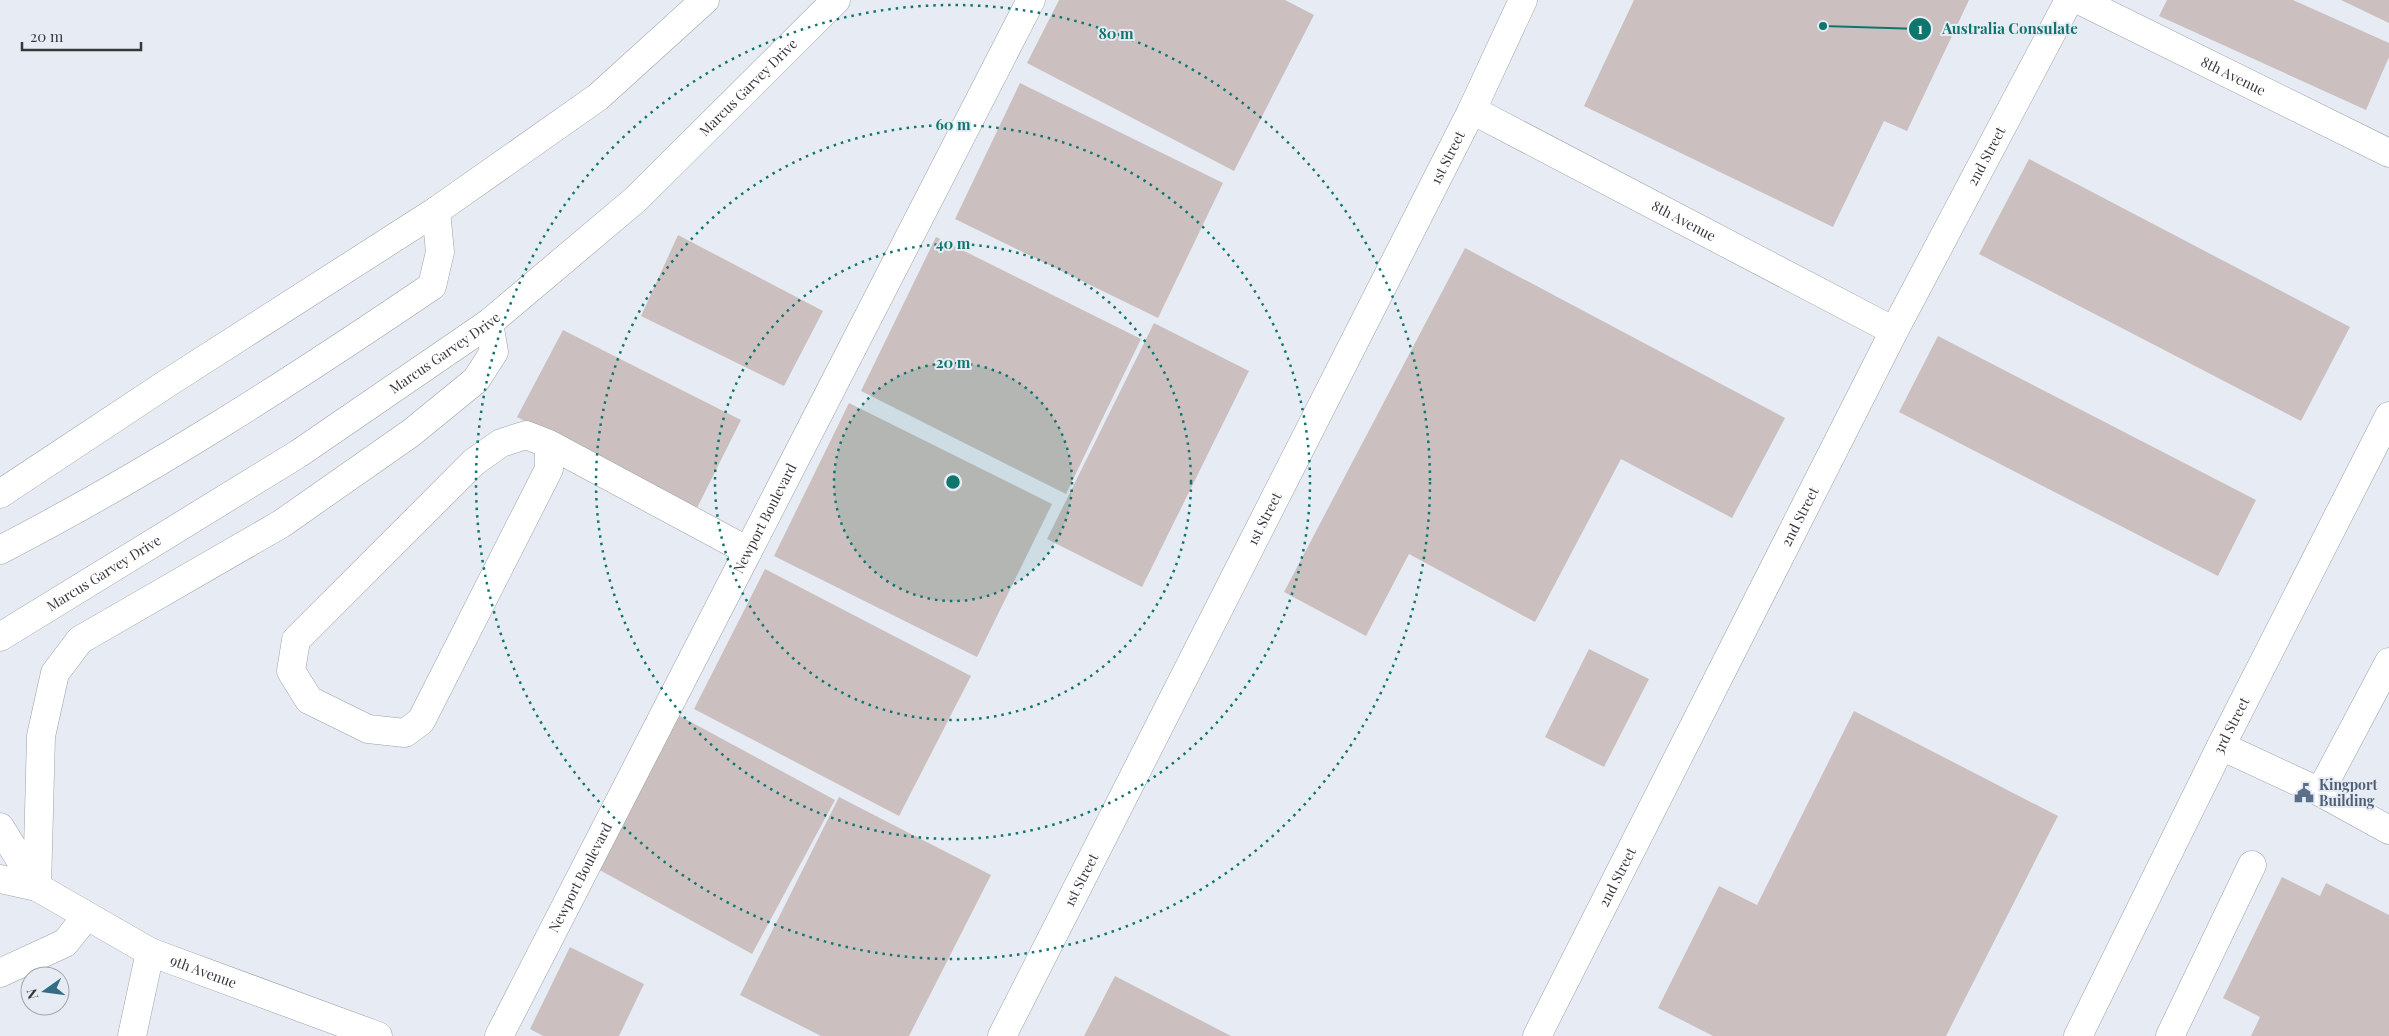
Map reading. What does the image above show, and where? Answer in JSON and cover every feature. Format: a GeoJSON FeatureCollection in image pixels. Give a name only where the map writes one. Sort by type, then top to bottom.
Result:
{"type":"FeatureCollection","features":[{"type":"Feature","properties":{"kind":"main road"},"geometry":{"type":"LineString","coordinates":[[0,494],[163,386],[436,211],[598,97],[705,0]]}},
{"type":"Feature","properties":{"kind":"main road","name":"Marcus Garvey Drive"},"geometry":{"type":"LineString","coordinates":[[0,638],[298,454],[489,323],[636,199],[836,0]]}},
{"type":"Feature","properties":{"kind":"main road","name":"Newport Boulevard"},"geometry":{"type":"LineString","coordinates":[[499,1036],[1031,0]]}},
{"type":"Feature","properties":{"kind":"main road","name":"1st Street"},"geometry":{"type":"LineString","coordinates":[[1002,1036],[1472,110],[1523,0]]}},
{"type":"Feature","properties":{"kind":"main road","name":"2nd Street"},"geometry":{"type":"LineString","coordinates":[[1536,1036],[1894,331],[2069,0]]}},
{"type":"Feature","properties":{"kind":"main road","name":"8th Avenue"},"geometry":{"type":"LineString","coordinates":[[2079,0],[2389,154]]}},
{"type":"Feature","properties":{"kind":"main road","name":"8th Avenue"},"geometry":{"type":"LineString","coordinates":[[1472,110],[1894,331]]}},
{"type":"Feature","properties":{"kind":"main road"},"geometry":{"type":"LineString","coordinates":[[0,550],[75,511],[210,432],[432,286],[440,252],[436,211]]}},
{"type":"Feature","properties":{"kind":"main road"},"geometry":{"type":"LineString","coordinates":[[37,887],[41,736],[55,673],[80,640],[281,524],[411,433],[476,380],[494,352],[489,323]]}},
{"type":"Feature","properties":{"kind":"main road","name":"3rd Street"},"geometry":{"type":"LineString","coordinates":[[2078,1036],[2221,746],[2389,416]]}},
{"type":"Feature","properties":{"kind":"main road"},"geometry":{"type":"LineString","coordinates":[[549,444],[549,469],[421,721],[405,733],[368,729],[310,700],[291,671],[296,640],[474,462],[501,443],[526,435],[549,444],[748,551]]}},
{"type":"Feature","properties":{"kind":"main road"},"geometry":{"type":"LineString","coordinates":[[2320,792],[2389,662]]}},
{"type":"Feature","properties":{"kind":"main road"},"geometry":{"type":"LineString","coordinates":[[2221,746],[2320,792],[2389,830]]}},
{"type":"Feature","properties":{"kind":"main road","name":"9th Avenue"},"geometry":{"type":"LineString","coordinates":[[0,827],[37,887]]}},
{"type":"Feature","properties":{"kind":"main road"},"geometry":{"type":"LineString","coordinates":[[2170,1036],[2252,865]]}},
{"type":"Feature","properties":{"kind":"main road","name":"9th Avenue"},"geometry":{"type":"LineString","coordinates":[[0,879],[37,887],[86,917],[150,952],[378,1036]]}},
{"type":"Feature","properties":{"kind":"main road"},"geometry":{"type":"LineString","coordinates":[[0,973],[65,943],[86,917]]}},
{"type":"Feature","properties":{"kind":"main road"},"geometry":{"type":"LineString","coordinates":[[132,1036],[150,952]]}},
{"type":"Feature","properties":{"kind":"building"},"geometry":{"type":"Polygon","coordinates":[[[1059,0],[1285,0],[1314,15],[1234,171],[1027,63],[1059,0]]]}},
{"type":"Feature","properties":{"kind":"building"},"geometry":{"type":"Polygon","coordinates":[[[1634,0],[1969,0],[1907,131],[1884,121],[1833,227],[1584,106],[1634,0]]]}},
{"type":"Feature","properties":{"kind":"building"},"geometry":{"type":"Polygon","coordinates":[[[2167,0],[2293,0],[2389,43],[2389,57],[2366,110],[2159,16],[2167,0]]]}},
{"type":"Feature","properties":{"kind":"building"},"geometry":{"type":"Polygon","coordinates":[[[2341,0],[2389,0],[2389,23],[2341,0]]]}},
{"type":"Feature","properties":{"kind":"building"},"geometry":{"type":"Polygon","coordinates":[[[1020,83],[1223,183],[1158,318],[955,219],[1020,83]]]}},
{"type":"Feature","properties":{"kind":"building"},"geometry":{"type":"Polygon","coordinates":[[[2029,159],[2350,327],[2301,421],[1979,254],[2029,159]]]}},
{"type":"Feature","properties":{"kind":"building"},"geometry":{"type":"Polygon","coordinates":[[[678,235],[823,311],[784,386],[641,316],[678,235]]]}},
{"type":"Feature","properties":{"kind":"building"},"geometry":{"type":"Polygon","coordinates":[[[936,237],[1141,339],[1066,494],[861,391],[936,237]]]}},
{"type":"Feature","properties":{"kind":"building"},"geometry":{"type":"Polygon","coordinates":[[[1465,248],[1785,418],[1732,518],[1621,459],[1535,622],[1409,554],[1366,636],[1284,592],[1465,248]]]}},
{"type":"Feature","properties":{"kind":"building"},"geometry":{"type":"Polygon","coordinates":[[[1154,323],[1249,371],[1142,587],[1047,539],[1154,323]]]}},
{"type":"Feature","properties":{"kind":"building"},"geometry":{"type":"Polygon","coordinates":[[[563,330],[741,420],[695,512],[517,417],[563,330]]]}},
{"type":"Feature","properties":{"kind":"building"},"geometry":{"type":"Polygon","coordinates":[[[1938,336],[2256,500],[2218,576],[1899,412],[1938,336]]]}},
{"type":"Feature","properties":{"kind":"building"},"geometry":{"type":"Polygon","coordinates":[[[849,403],[1052,504],[977,657],[774,556],[849,403]]]}},
{"type":"Feature","properties":{"kind":"building"},"geometry":{"type":"Polygon","coordinates":[[[765,569],[971,676],[899,816],[694,709],[765,569]]]}},
{"type":"Feature","properties":{"kind":"building"},"geometry":{"type":"Polygon","coordinates":[[[1589,649],[1649,679],[1604,767],[1545,737],[1589,649]]]}},
{"type":"Feature","properties":{"kind":"building"},"geometry":{"type":"Polygon","coordinates":[[[1854,711],[2058,816],[1946,1036],[1713,1036],[1658,1008],[1719,886],[1757,905],[1854,711]]]}},
{"type":"Feature","properties":{"kind":"building"},"geometry":{"type":"Polygon","coordinates":[[[678,715],[835,800],[752,954],[596,868],[678,715]]]}},
{"type":"Feature","properties":{"kind":"building"},"geometry":{"type":"Polygon","coordinates":[[[839,797],[991,875],[909,1036],[821,1036],[740,995],[839,797]]]}},
{"type":"Feature","properties":{"kind":"building"},"geometry":{"type":"Polygon","coordinates":[[[2282,877],[2320,896],[2326,883],[2389,915],[2389,1036],[2251,1036],[2260,1017],[2223,998],[2282,877]]]}},
{"type":"Feature","properties":{"kind":"building"},"geometry":{"type":"Polygon","coordinates":[[[570,947],[644,984],[619,1036],[543,1036],[530,1029],[570,947]]]}},
{"type":"Feature","properties":{"kind":"building"},"geometry":{"type":"Polygon","coordinates":[[[1115,976],[1231,1036],[1084,1036],[1115,976]]]}},
{"type":"Feature","properties":{"kind":"place","name":"Australia Consulate"},"geometry":{"type":"Point","coordinates":[1823,26]}},
{"type":"Feature","properties":{"kind":"place","name":"Kingport Building"},"geometry":{"type":"Point","coordinates":[2304,793]}}]}
